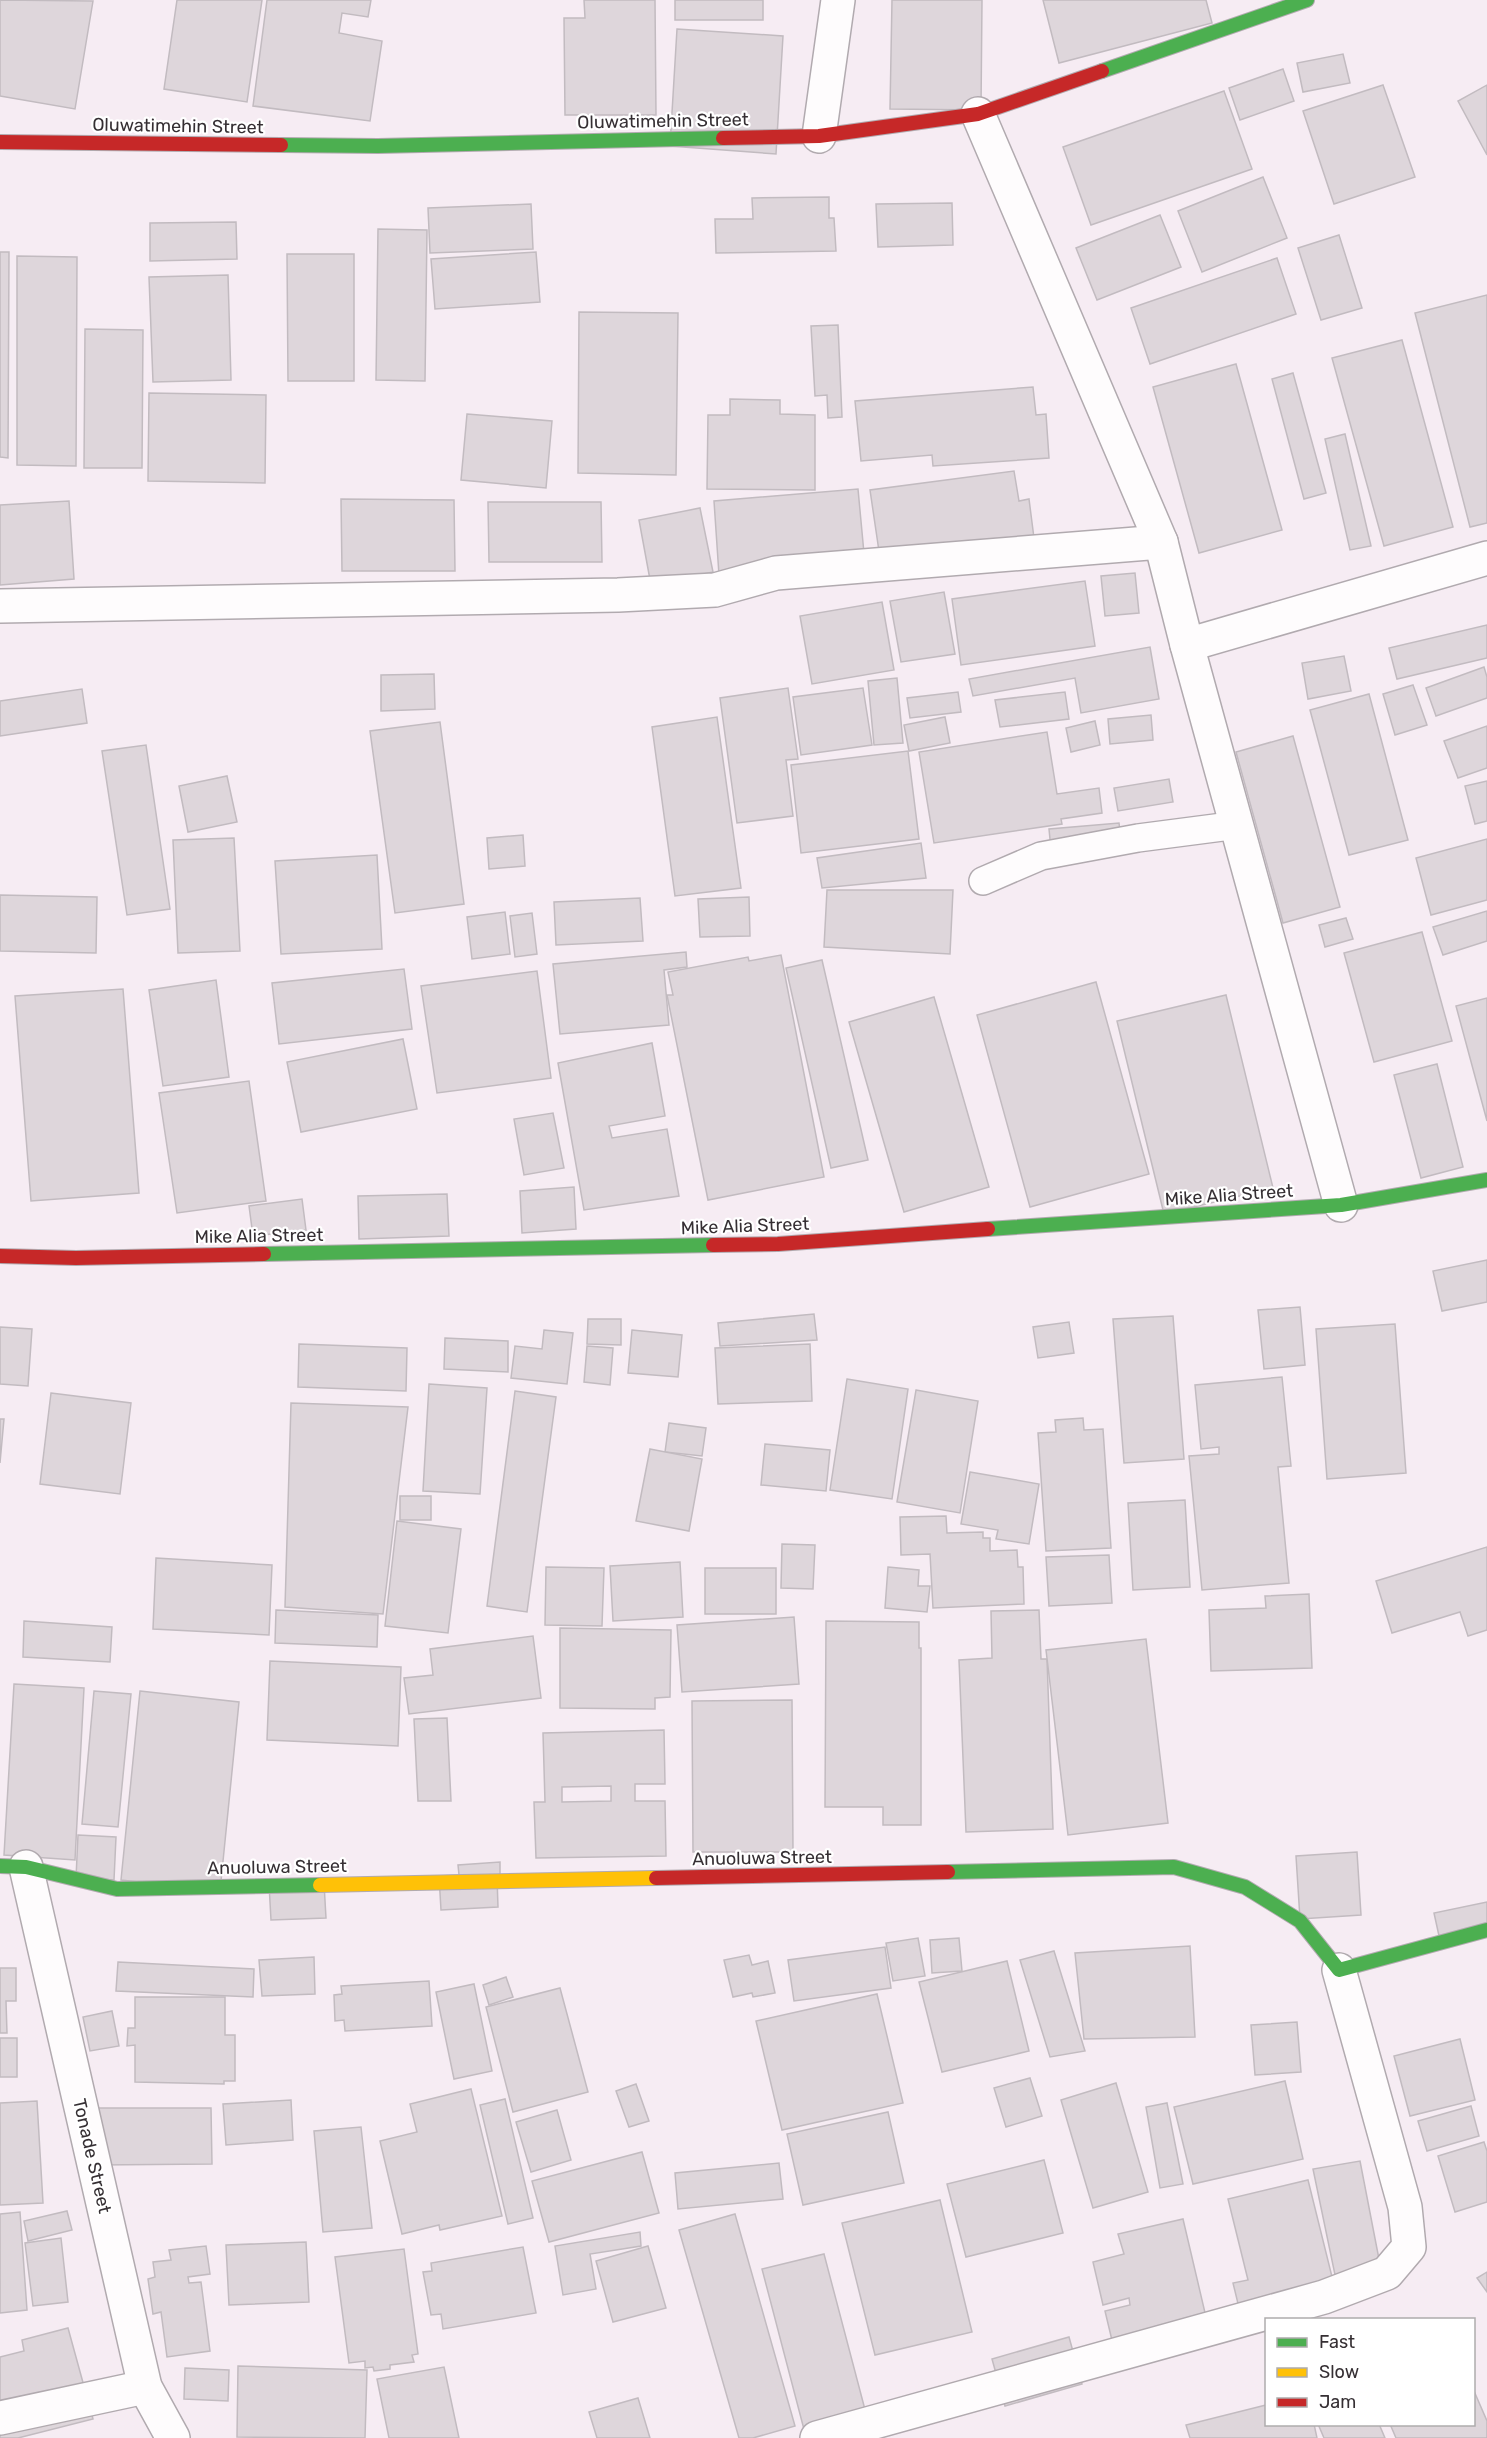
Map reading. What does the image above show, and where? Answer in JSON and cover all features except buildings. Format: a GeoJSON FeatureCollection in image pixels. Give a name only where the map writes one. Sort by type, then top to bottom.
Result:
{"type":"FeatureCollection","features":[{"type":"Feature","properties":{"kind":"street"},"geometry":{"type":"LineString","coordinates":[[819,136],[838,0]]}},
{"type":"Feature","properties":{"kind":"street","name":"Oluwatimehin Street"},"geometry":{"type":"LineString","coordinates":[[0,142],[378,146],[819,136],[978,114],[1307,0]]}},
{"type":"Feature","properties":{"kind":"street"},"geometry":{"type":"LineString","coordinates":[[978,114],[1161,542],[1187,645],[1341,1205]]}},
{"type":"Feature","properties":{"kind":"street"},"geometry":{"type":"LineString","coordinates":[[0,606],[618,595],[715,590],[776,573],[1161,542]]}},
{"type":"Feature","properties":{"kind":"street"},"geometry":{"type":"LineString","coordinates":[[1187,645],[1487,558]]}},
{"type":"Feature","properties":{"kind":"street","name":"Mike Alia Street"},"geometry":{"type":"LineString","coordinates":[[0,1256],[76,1258],[778,1244],[1341,1205],[1487,1180]]}},
{"type":"Feature","properties":{"kind":"street","name":"Anuoluwa Street"},"geometry":{"type":"LineString","coordinates":[[13,1867],[117,1888],[1174,1867],[1245,1887],[1291,1915],[1300,1921],[1339,1970]]}},
{"type":"Feature","properties":{"kind":"street","name":"Tonade Street"},"geometry":{"type":"LineString","coordinates":[[13,1867],[145,2387],[173,2438]]}},
{"type":"Feature","properties":{"kind":"street"},"geometry":{"type":"LineString","coordinates":[[817,2438],[1324,2297],[1387,2273],[1409,2247],[1405,2208],[1339,1970],[1487,1930]]}},
{"type":"Feature","properties":{"kind":"street"},"geometry":{"type":"LineString","coordinates":[[0,2418],[145,2387]]}},
{"type":"Feature","properties":{"kind":"lane"},"geometry":{"type":"LineString","coordinates":[[983,881],[1041,856],[1138,838],[1238,825]]}},
{"type":"Feature","properties":{"kind":"traffic: fast"},"geometry":{"type":"LineString","coordinates":[[1102,71],[1307,0]]}},
{"type":"Feature","properties":{"kind":"traffic: fast"},"geometry":{"type":"LineString","coordinates":[[281,145],[378,146],[723,138]]}},
{"type":"Feature","properties":{"kind":"traffic: fast"},"geometry":{"type":"LineString","coordinates":[[988,1229],[1341,1205],[1487,1180]]}},
{"type":"Feature","properties":{"kind":"traffic: fast"},"geometry":{"type":"LineString","coordinates":[[264,1254],[713,1245]]}},
{"type":"Feature","properties":{"kind":"traffic: fast"},"geometry":{"type":"LineString","coordinates":[[0,1866],[26,1867],[117,1889],[320,1885]]}},
{"type":"Feature","properties":{"kind":"traffic: fast"},"geometry":{"type":"LineString","coordinates":[[948,1872],[1174,1867],[1245,1887],[1300,1921],[1339,1970],[1487,1930]]}},
{"type":"Feature","properties":{"kind":"traffic: slow"},"geometry":{"type":"LineString","coordinates":[[320,1885],[656,1878]]}},
{"type":"Feature","properties":{"kind":"traffic: jam"},"geometry":{"type":"LineString","coordinates":[[723,138],[819,136],[978,114],[1102,71]]}},
{"type":"Feature","properties":{"kind":"traffic: jam"},"geometry":{"type":"LineString","coordinates":[[0,142],[281,145]]}},
{"type":"Feature","properties":{"kind":"traffic: jam"},"geometry":{"type":"LineString","coordinates":[[713,1245],[778,1244],[988,1229]]}},
{"type":"Feature","properties":{"kind":"traffic: jam"},"geometry":{"type":"LineString","coordinates":[[0,1256],[76,1258],[264,1254]]}},
{"type":"Feature","properties":{"kind":"traffic: jam"},"geometry":{"type":"LineString","coordinates":[[656,1878],[948,1872]]}}]}
